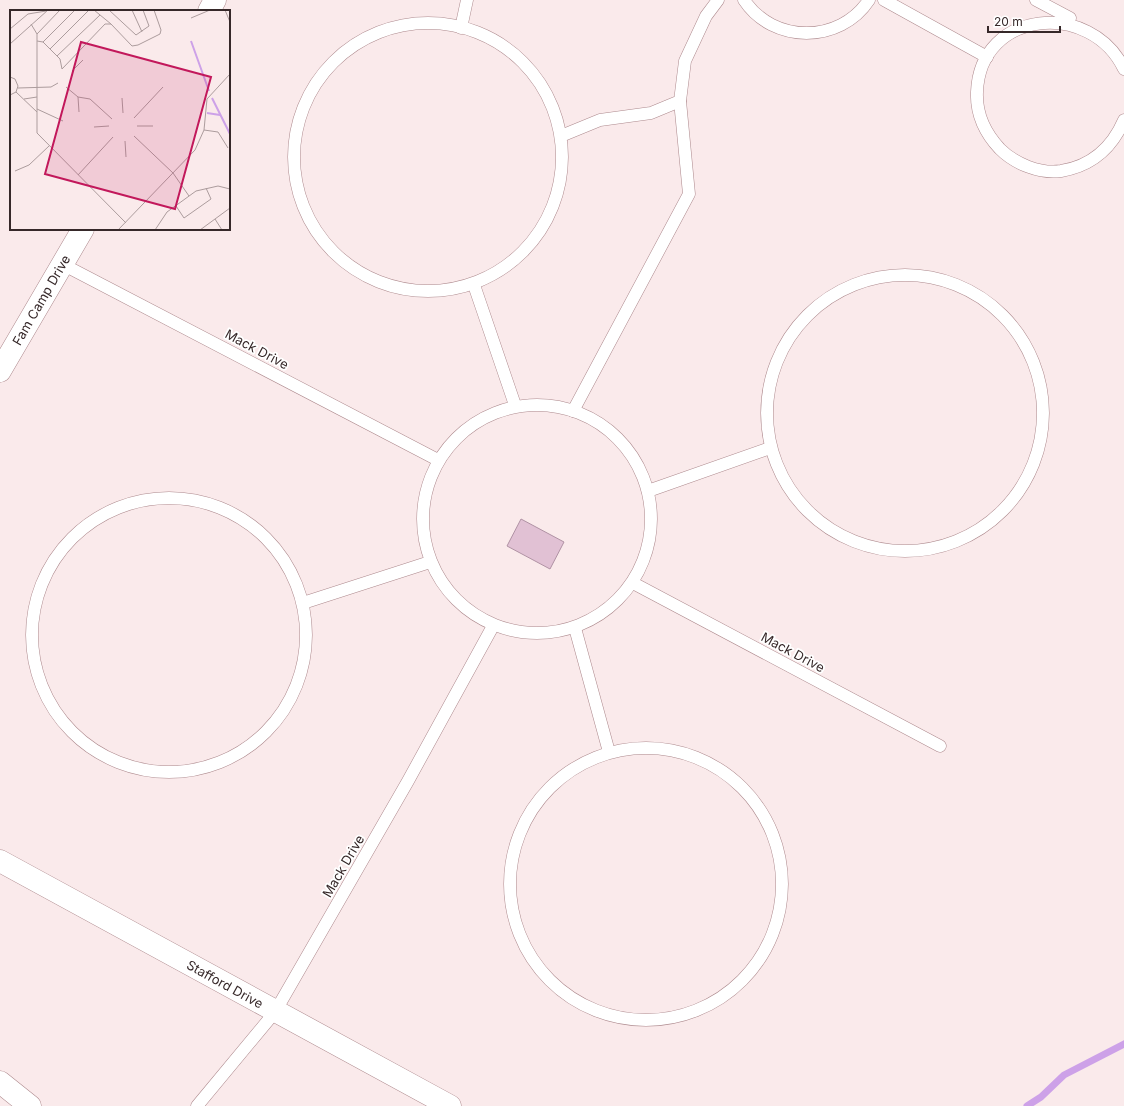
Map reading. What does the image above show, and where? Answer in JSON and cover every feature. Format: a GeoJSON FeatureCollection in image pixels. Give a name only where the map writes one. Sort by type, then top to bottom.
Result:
{"type":"FeatureCollection","features":[{"type":"Feature","properties":{"kind":"street"},"geometry":{"type":"LineString","coordinates":[[210,10],[215,0]]}},
{"type":"Feature","properties":{"kind":"street","name":"Fam Camp Drive"},"geometry":{"type":"LineString","coordinates":[[0,371],[82,230]]}},
{"type":"Feature","properties":{"kind":"street","name":"Stafford Drive"},"geometry":{"type":"LineString","coordinates":[[0,861],[450,1106]]}},
{"type":"Feature","properties":{"kind":"street"},"geometry":{"type":"LineString","coordinates":[[0,1082],[25,1105]]}},
{"type":"Feature","properties":{"kind":"lane"},"geometry":{"type":"LineString","coordinates":[[461,28],[468,0]]}},
{"type":"Feature","properties":{"kind":"lane"},"geometry":{"type":"LineString","coordinates":[[573,411],[688,194],[680,101],[685,61],[706,16],[718,0]]}},
{"type":"Feature","properties":{"kind":"lane"},"geometry":{"type":"LineString","coordinates":[[744,0],[757,15],[769,24],[783,30],[798,33],[812,33],[828,31],[841,25],[854,17],[869,0]]}},
{"type":"Feature","properties":{"kind":"lane"},"geometry":{"type":"LineString","coordinates":[[884,0],[987,57]]}},
{"type":"Feature","properties":{"kind":"lane"},"geometry":{"type":"LineString","coordinates":[[1036,0],[1124,48]]}},
{"type":"Feature","properties":{"kind":"lane"},"geometry":{"type":"LineString","coordinates":[[1124,69],[1120,59],[1111,47],[1101,36],[1089,28],[1075,22],[1061,19],[1046,19],[1018,27],[995,45],[987,57],[981,71],[977,100],[985,129],[993,142],[1016,161],[1044,171],[1059,171],[1074,168],[1088,162],[1111,144],[1120,131],[1124,120]]}},
{"type":"Feature","properties":{"kind":"lane"},"geometry":{"type":"LineString","coordinates":[[440,22],[461,28],[488,35],[520,57],[547,92],[563,140],[560,189],[543,230],[508,266],[474,285],[424,293],[392,288],[359,274],[326,246],[302,205],[293,160],[300,113],[322,72],[352,44],[394,25],[440,22]]}},
{"type":"Feature","properties":{"kind":"lane"},"geometry":{"type":"LineString","coordinates":[[561,136],[600,120],[651,113],[680,101]]}},
{"type":"Feature","properties":{"kind":"lane","name":"Mack Drive"},"geometry":{"type":"LineString","coordinates":[[62,264],[438,460]]}},
{"type":"Feature","properties":{"kind":"lane"},"geometry":{"type":"LineString","coordinates":[[912,273],[960,285],[1003,314],[1031,354],[1043,392],[1043,432],[1032,471],[992,522],[943,548],[877,550],[818,522],[783,482],[770,448],[766,415],[773,367],[808,312],[859,281],[912,273]]}},
{"type":"Feature","properties":{"kind":"lane"},"geometry":{"type":"LineString","coordinates":[[474,285],[514,405]]}},
{"type":"Feature","properties":{"kind":"lane"},"geometry":{"type":"LineString","coordinates":[[514,405],[562,406],[573,411],[599,422],[632,454],[648,491],[649,546],[633,583],[610,609],[575,628],[532,635],[493,626],[451,596],[430,562],[423,537],[424,497],[438,460],[477,420],[514,405]]}},
{"type":"Feature","properties":{"kind":"lane"},"geometry":{"type":"LineString","coordinates":[[648,491],[770,448]]}},
{"type":"Feature","properties":{"kind":"lane"},"geometry":{"type":"LineString","coordinates":[[186,498],[210,503],[253,526],[284,559],[303,603],[306,655],[287,708],[244,752],[182,774],[114,764],[68,731],[36,676],[31,619],[53,559],[85,525],[125,504],[186,498]]}},
{"type":"Feature","properties":{"kind":"lane"},"geometry":{"type":"LineString","coordinates":[[303,603],[430,562]]}},
{"type":"Feature","properties":{"kind":"lane","name":"Mack Drive"},"geometry":{"type":"LineString","coordinates":[[633,583],[940,746]]}},
{"type":"Feature","properties":{"kind":"lane","name":"Mack Drive"},"geometry":{"type":"LineString","coordinates":[[197,1106],[275,1012],[408,781],[493,626]]}},
{"type":"Feature","properties":{"kind":"lane"},"geometry":{"type":"LineString","coordinates":[[575,628],[608,752]]}},
{"type":"Feature","properties":{"kind":"lane"},"geometry":{"type":"LineString","coordinates":[[653,747],[702,758],[744,788],[771,826],[783,881],[778,920],[761,960],[727,995],[675,1018],[627,1020],[588,1008],[547,978],[522,942],[510,897],[514,848],[538,800],[567,772],[608,752],[653,747]]}},
{"type":"Feature","properties":{"kind":"building"},"geometry":{"type":"Polygon","coordinates":[[[521,519],[564,542],[550,569],[507,546],[521,519]]]}},
{"type":"Feature","properties":{"kind":"waterway"},"geometry":{"type":"LineString","coordinates":[[1027,1106],[1041,1097],[1064,1075],[1124,1044]]}}]}
